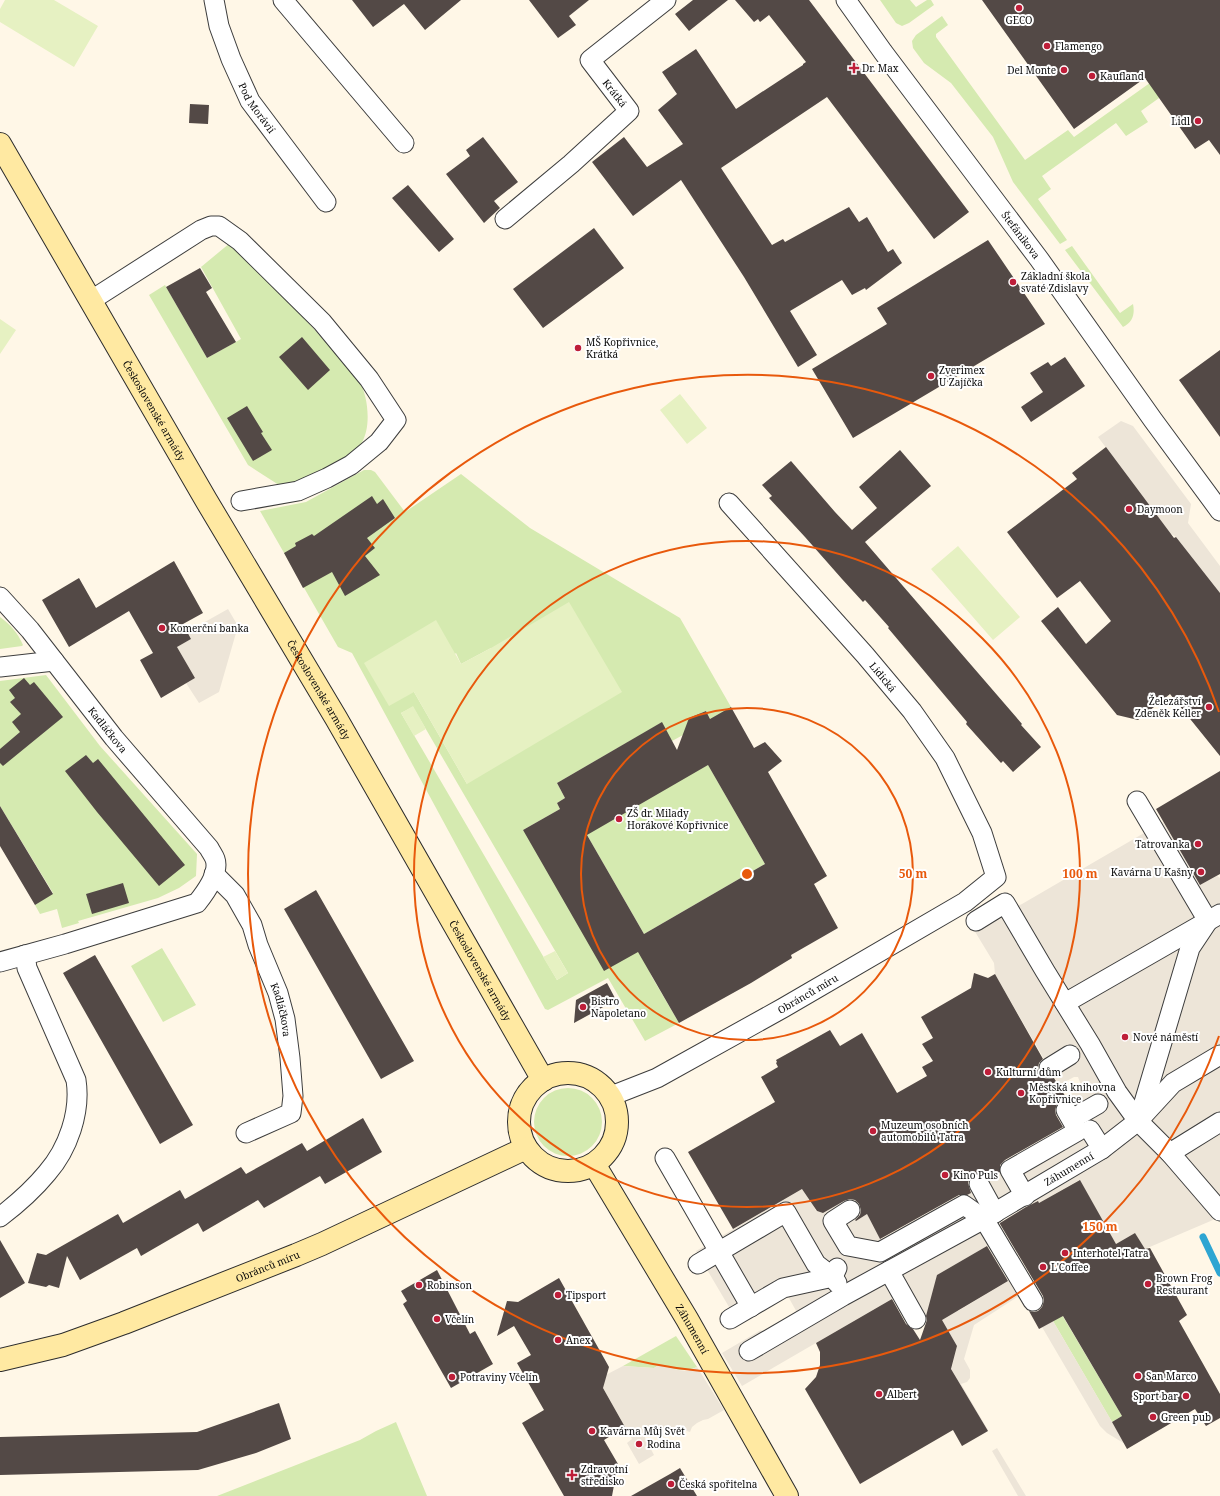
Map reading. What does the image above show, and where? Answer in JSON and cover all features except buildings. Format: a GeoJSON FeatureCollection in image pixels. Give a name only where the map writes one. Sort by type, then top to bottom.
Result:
{"type":"FeatureCollection","features":[{"type":"Feature","properties":{"kind":"main road","name":"Československé armády"},"geometry":{"type":"LineString","coordinates":[[0,144],[206,500],[336,718],[543,1080]]}},
{"type":"Feature","properties":{"kind":"main road"},"geometry":{"type":"LineString","coordinates":[[561,1073],[580,1074],[598,1082],[611,1096],[617,1114],[616,1134],[608,1151],[594,1164],[576,1171],[557,1170],[539,1162],[526,1148],[520,1130],[520,1110],[529,1093],[543,1080],[561,1073]]}},
{"type":"Feature","properties":{"kind":"main road","name":"Obránců míru"},"geometry":{"type":"LineString","coordinates":[[0,1360],[63,1345],[124,1323],[296,1255],[526,1148]]}},
{"type":"Feature","properties":{"kind":"main road","name":"Záhumenní"},"geometry":{"type":"LineString","coordinates":[[594,1164],[688,1319],[787,1496]]}},
{"type":"Feature","properties":{"kind":"street","name":"Pod Morávií"},"geometry":{"type":"LineString","coordinates":[[214,0],[219,26],[231,59],[250,101],[326,202]]}},
{"type":"Feature","properties":{"kind":"street"},"geometry":{"type":"LineString","coordinates":[[283,0],[404,143]]}},
{"type":"Feature","properties":{"kind":"street","name":"Krátká"},"geometry":{"type":"LineString","coordinates":[[505,219],[571,164],[629,111],[590,60],[666,0]]}},
{"type":"Feature","properties":{"kind":"street","name":"Štefánikova"},"geometry":{"type":"LineString","coordinates":[[846,0],[883,52],[1039,259],[1153,420],[1220,511]]}},
{"type":"Feature","properties":{"kind":"street"},"geometry":{"type":"LineString","coordinates":[[90,301],[202,230],[211,226],[218,226],[240,241],[322,322],[369,379],[396,420],[379,442],[351,465],[298,491],[241,501]]}},
{"type":"Feature","properties":{"kind":"street","name":"Lidická"},"geometry":{"type":"LineString","coordinates":[[729,503],[865,655],[912,711],[945,758],[982,833],[996,877]]}},
{"type":"Feature","properties":{"kind":"street","name":"Kadláčkova"},"geometry":{"type":"LineString","coordinates":[[0,597],[30,630],[114,738],[209,848],[216,860],[214,874],[208,890],[197,903],[0,962]]}},
{"type":"Feature","properties":{"kind":"street"},"geometry":{"type":"LineString","coordinates":[[0,668],[54,661]]}},
{"type":"Feature","properties":{"kind":"street"},"geometry":{"type":"LineString","coordinates":[[1137,801],[1216,920]]}},
{"type":"Feature","properties":{"kind":"street","name":"Kadláčkova"},"geometry":{"type":"LineString","coordinates":[[214,874],[234,895],[252,925],[258,945],[278,993],[285,1019],[290,1058],[293,1096],[291,1113],[246,1133]]}},
{"type":"Feature","properties":{"kind":"street","name":"Obránců míru"},"geometry":{"type":"LineString","coordinates":[[611,1096],[657,1078],[783,1008],[965,902],[996,877]]}},
{"type":"Feature","properties":{"kind":"street"},"geometry":{"type":"LineString","coordinates":[[976,921],[1005,903],[1040,974],[1065,1004],[1079,1050],[1106,1099],[1138,1121],[1170,1153],[1220,1211]]}},
{"type":"Feature","properties":{"kind":"street"},"geometry":{"type":"LineString","coordinates":[[1065,1004],[1216,920]]}},
{"type":"Feature","properties":{"kind":"street"},"geometry":{"type":"LineString","coordinates":[[1138,1121],[1190,948],[1216,920]]}},
{"type":"Feature","properties":{"kind":"street"},"geometry":{"type":"LineString","coordinates":[[0,1217],[21,1200],[48,1172],[66,1140],[74,1121],[75,1111],[77,1089],[76,1080],[27,968],[25,955]]}},
{"type":"Feature","properties":{"kind":"street"},"geometry":{"type":"LineString","coordinates":[[1049,1068],[1079,1050]]}},
{"type":"Feature","properties":{"kind":"street"},"geometry":{"type":"LineString","coordinates":[[1138,1121],[1173,1083],[1220,1055]]}},
{"type":"Feature","properties":{"kind":"street"},"geometry":{"type":"LineString","coordinates":[[1025,1196],[1010,1170],[1078,1131],[1079,1119],[1106,1099]]}},
{"type":"Feature","properties":{"kind":"street"},"geometry":{"type":"LineString","coordinates":[[1079,1119],[1102,1149]]}},
{"type":"Feature","properties":{"kind":"street","name":"Záhumenní"},"geometry":{"type":"LineString","coordinates":[[748,1351],[843,1296],[1025,1196],[1102,1149],[1138,1121]]}},
{"type":"Feature","properties":{"kind":"street"},"geometry":{"type":"LineString","coordinates":[[1170,1153],[1220,1122]]}},
{"type":"Feature","properties":{"kind":"street"},"geometry":{"type":"LineString","coordinates":[[665,1158],[751,1307]]}},
{"type":"Feature","properties":{"kind":"street"},"geometry":{"type":"LineString","coordinates":[[979,1184],[990,1216],[1034,1301]]}},
{"type":"Feature","properties":{"kind":"street"},"geometry":{"type":"LineString","coordinates":[[698,1264],[786,1212],[816,1264],[841,1261],[880,1252],[964,1205],[990,1216]]}},
{"type":"Feature","properties":{"kind":"street"},"geometry":{"type":"LineString","coordinates":[[843,1296],[841,1261],[833,1221],[850,1210]]}},
{"type":"Feature","properties":{"kind":"street"},"geometry":{"type":"LineString","coordinates":[[730,1319],[783,1288],[841,1261]]}},
{"type":"Feature","properties":{"kind":"street"},"geometry":{"type":"LineString","coordinates":[[889,1271],[916,1319]]}},
{"type":"Feature","properties":{"kind":"green space"},"geometry":{"type":"Polygon","coordinates":[[[5,0],[54,0],[98,26],[74,67],[0,22],[0,9],[5,0]]]}},
{"type":"Feature","properties":{"kind":"green space"},"geometry":{"type":"Polygon","coordinates":[[[880,0],[910,0],[916,7],[927,0],[931,0],[934,5],[909,23],[902,26],[896,23],[880,0]]]}},
{"type":"Feature","properties":{"kind":"green space"},"geometry":{"type":"Polygon","coordinates":[[[942,16],[948,25],[936,34],[936,37],[1025,160],[1068,130],[1074,137],[1220,33],[1173,88],[1141,111],[1148,122],[1126,136],[1116,123],[1042,176],[1051,189],[1038,199],[1067,240],[1060,244],[1013,182],[993,137],[951,83],[924,63],[913,48],[912,41],[916,35],[942,16]]]}},
{"type":"Feature","properties":{"kind":"green space"},"geometry":{"type":"Polygon","coordinates":[[[230,243],[294,307],[349,367],[359,380],[365,394],[368,420],[367,429],[361,444],[336,464],[282,487],[248,465],[149,295],[165,285],[207,358],[241,339],[201,267],[230,243]]]}},
{"type":"Feature","properties":{"kind":"green space"},"geometry":{"type":"Polygon","coordinates":[[[1072,246],[1120,313],[1133,304],[1134,311],[1129,323],[1123,327],[1065,250],[1072,246]]]}},
{"type":"Feature","properties":{"kind":"green space"},"geometry":{"type":"Polygon","coordinates":[[[0,319],[16,330],[0,354],[0,319]]]}},
{"type":"Feature","properties":{"kind":"green space"},"geometry":{"type":"Polygon","coordinates":[[[680,394],[707,428],[687,444],[660,410],[680,394]]]}},
{"type":"Feature","properties":{"kind":"green space"},"geometry":{"type":"Polygon","coordinates":[[[364,470],[371,470],[375,472],[405,512],[461,474],[530,528],[680,618],[731,707],[711,720],[706,711],[689,718],[688,720],[694,729],[672,741],[661,723],[557,783],[565,798],[557,803],[560,809],[523,830],[641,950],[652,977],[679,1023],[645,1041],[608,978],[548,1010],[545,1009],[352,653],[338,647],[260,511],[306,502],[364,470]],[[491,648],[461,664],[456,653],[414,692],[467,784],[491,648]],[[413,707],[401,713],[557,980],[568,973],[413,707]]]}},
{"type":"Feature","properties":{"kind":"green space"},"geometry":{"type":"Polygon","coordinates":[[[958,546],[1020,617],[993,640],[931,569],[958,546]]]}},
{"type":"Feature","properties":{"kind":"green space"},"geometry":{"type":"Polygon","coordinates":[[[569,602],[622,692],[467,784],[414,692],[389,706],[364,663],[436,620],[461,664],[569,602]]]}},
{"type":"Feature","properties":{"kind":"green space"},"geometry":{"type":"Polygon","coordinates":[[[0,617],[16,633],[23,645],[22,646],[0,649],[0,617]]]}},
{"type":"Feature","properties":{"kind":"green space"},"geometry":{"type":"Polygon","coordinates":[[[46,675],[100,746],[197,854],[196,876],[179,888],[158,898],[78,921],[79,923],[62,928],[57,909],[40,914],[35,905],[53,893],[0,806],[0,681],[46,675]]]}},
{"type":"Feature","properties":{"kind":"green space"},"geometry":{"type":"Polygon","coordinates":[[[413,706],[426,729],[414,736],[401,713],[413,706]]]}},
{"type":"Feature","properties":{"kind":"green space"},"geometry":{"type":"Polygon","coordinates":[[[695,742],[765,864],[644,934],[587,835],[695,742]]]}},
{"type":"Feature","properties":{"kind":"green space"},"geometry":{"type":"Polygon","coordinates":[[[162,948],[196,1005],[163,1022],[131,966],[162,948]]]}},
{"type":"Feature","properties":{"kind":"green space"},"geometry":{"type":"Polygon","coordinates":[[[555,951],[568,973],[557,980],[543,957],[555,951]]]}},
{"type":"Feature","properties":{"kind":"green space"},"geometry":{"type":"Polygon","coordinates":[[[568,1088],[581,1090],[592,1098],[600,1109],[602,1122],[600,1135],[592,1146],[581,1154],[568,1156],[555,1154],[544,1146],[536,1135],[534,1122],[536,1109],[544,1098],[555,1090],[568,1088]]]}},
{"type":"Feature","properties":{"kind":"green space"},"geometry":{"type":"Polygon","coordinates":[[[1062,1315],[1122,1416],[1112,1422],[1053,1321],[1062,1315]]]}},
{"type":"Feature","properties":{"kind":"green space"},"geometry":{"type":"Polygon","coordinates":[[[676,1336],[697,1367],[682,1370],[659,1365],[654,1368],[623,1366],[676,1336]]]}},
{"type":"Feature","properties":{"kind":"green space"},"geometry":{"type":"Polygon","coordinates":[[[396,1422],[427,1496],[217,1496],[360,1440],[396,1422]]]}},
{"type":"Feature","properties":{"kind":"shaded area"},"geometry":{"type":"Polygon","coordinates":[[[1121,421],[1133,426],[1191,504],[1188,523],[1220,566],[1220,593],[1176,537],[1170,533],[1098,437],[1121,421]]]}},
{"type":"Feature","properties":{"kind":"shaded area"},"geometry":{"type":"Polygon","coordinates":[[[228,609],[238,626],[219,692],[199,703],[186,683],[195,678],[177,647],[191,639],[187,632],[228,609]]]}},
{"type":"Feature","properties":{"kind":"shaded area","name":"Nové náměstí"},"geometry":{"type":"Polygon","coordinates":[[[1163,822],[1189,866],[1187,868],[1191,875],[1193,873],[1200,885],[1217,876],[1220,878],[1220,1217],[1145,1249],[1135,1233],[1116,1244],[1079,1180],[1039,1203],[1038,1201],[1031,1204],[1001,1221],[999,1228],[1022,1294],[974,1325],[964,1359],[970,1370],[970,1378],[967,1382],[961,1384],[988,1430],[962,1446],[953,1430],[947,1387],[957,1346],[946,1327],[905,1315],[895,1297],[742,1386],[722,1353],[761,1330],[765,1336],[799,1316],[785,1291],[732,1312],[696,1251],[816,1181],[812,1203],[816,1211],[823,1213],[844,1201],[856,1221],[867,1214],[883,1243],[972,1192],[970,1189],[988,1179],[984,1172],[1004,1160],[1008,1167],[1071,1131],[1072,1107],[1066,1097],[1080,1089],[1081,1085],[1078,1077],[1074,1077],[1059,1085],[995,974],[994,963],[974,930],[999,915],[1022,904],[1163,822]],[[989,1245],[937,1275],[958,1311],[1010,1280],[989,1245]]]}},
{"type":"Feature","properties":{"kind":"shaded area"},"geometry":{"type":"Polygon","coordinates":[[[1053,1321],[1125,1444],[1107,1433],[1100,1426],[1042,1327],[1053,1321]]]}},
{"type":"Feature","properties":{"kind":"shaded area"},"geometry":{"type":"Polygon","coordinates":[[[659,1365],[688,1371],[697,1367],[724,1410],[697,1423],[692,1427],[690,1432],[681,1429],[664,1428],[643,1434],[654,1455],[639,1464],[627,1443],[632,1439],[598,1379],[623,1366],[654,1368],[659,1365]]]}},
{"type":"Feature","properties":{"kind":"shaded area"},"geometry":{"type":"Polygon","coordinates":[[[997,1448],[1026,1496],[1018,1496],[992,1451],[997,1448]]]}},
{"type":"Feature","properties":{"kind":"waterway"},"geometry":{"type":"LineString","coordinates":[[1203,1237],[1220,1273]]}},
{"type":"Feature","properties":{"kind":"place","name":"GECO"},"geometry":{"type":"Point","coordinates":[1019,8]}},
{"type":"Feature","properties":{"kind":"place","name":"Flamengo"},"geometry":{"type":"Point","coordinates":[1047,46]}},
{"type":"Feature","properties":{"kind":"place","name":"Dr. Max"},"geometry":{"type":"Point","coordinates":[854,68]}},
{"type":"Feature","properties":{"kind":"place","name":"Del Monte"},"geometry":{"type":"Point","coordinates":[1064,70]}},
{"type":"Feature","properties":{"kind":"place","name":"Kaufland"},"geometry":{"type":"Point","coordinates":[1092,76]}},
{"type":"Feature","properties":{"kind":"place","name":"Lidl"},"geometry":{"type":"Point","coordinates":[1198,121]}},
{"type":"Feature","properties":{"kind":"place","name":"Základní škola svaté Zdislavy"},"geometry":{"type":"Point","coordinates":[1013,282]}},
{"type":"Feature","properties":{"kind":"place","name":"MŠ Kopřivnice, Krátká"},"geometry":{"type":"Point","coordinates":[578,348]}},
{"type":"Feature","properties":{"kind":"place","name":"Zverimex U Zajíčka"},"geometry":{"type":"Point","coordinates":[931,376]}},
{"type":"Feature","properties":{"kind":"place","name":"Daymoon"},"geometry":{"type":"Point","coordinates":[1129,509]}},
{"type":"Feature","properties":{"kind":"place","name":"Komerční banka"},"geometry":{"type":"Point","coordinates":[162,628]}},
{"type":"Feature","properties":{"kind":"place","name":"Železářství Zdeněk Keller"},"geometry":{"type":"Point","coordinates":[1209,707]}},
{"type":"Feature","properties":{"kind":"place","name":"ZŠ dr. Milady Horákové Kopřivnice"},"geometry":{"type":"Point","coordinates":[619,819]}},
{"type":"Feature","properties":{"kind":"place","name":"Tatrovanka"},"geometry":{"type":"Point","coordinates":[1198,844]}},
{"type":"Feature","properties":{"kind":"place","name":"Kavárna U Kašny"},"geometry":{"type":"Point","coordinates":[1201,872]}},
{"type":"Feature","properties":{"kind":"place","name":"Bistro Napoletano"},"geometry":{"type":"Point","coordinates":[583,1007]}},
{"type":"Feature","properties":{"kind":"place","name":"Nové náměstí"},"geometry":{"type":"Point","coordinates":[1125,1037]}},
{"type":"Feature","properties":{"kind":"place","name":"Kulturní dům"},"geometry":{"type":"Point","coordinates":[988,1072]}},
{"type":"Feature","properties":{"kind":"place","name":"Městská knihovna Kopřivnice"},"geometry":{"type":"Point","coordinates":[1021,1093]}},
{"type":"Feature","properties":{"kind":"place","name":"Muzeum osobních automobilů Tatra"},"geometry":{"type":"Point","coordinates":[873,1131]}},
{"type":"Feature","properties":{"kind":"place","name":"Kino Puls"},"geometry":{"type":"Point","coordinates":[945,1175]}},
{"type":"Feature","properties":{"kind":"place","name":"Interhotel Tatra"},"geometry":{"type":"Point","coordinates":[1065,1253]}},
{"type":"Feature","properties":{"kind":"place","name":"L'Coffee"},"geometry":{"type":"Point","coordinates":[1043,1267]}},
{"type":"Feature","properties":{"kind":"place","name":"Brown Frog Restaurant"},"geometry":{"type":"Point","coordinates":[1148,1284]}},
{"type":"Feature","properties":{"kind":"place","name":"Robinson"},"geometry":{"type":"Point","coordinates":[419,1285]}},
{"type":"Feature","properties":{"kind":"place","name":"Tipsport"},"geometry":{"type":"Point","coordinates":[558,1295]}},
{"type":"Feature","properties":{"kind":"place","name":"Včelín"},"geometry":{"type":"Point","coordinates":[437,1319]}},
{"type":"Feature","properties":{"kind":"place","name":"Anex"},"geometry":{"type":"Point","coordinates":[558,1340]}},
{"type":"Feature","properties":{"kind":"place","name":"San Marco"},"geometry":{"type":"Point","coordinates":[1138,1376]}},
{"type":"Feature","properties":{"kind":"place","name":"Potraviny Včelín"},"geometry":{"type":"Point","coordinates":[452,1377]}},
{"type":"Feature","properties":{"kind":"place","name":"Albert"},"geometry":{"type":"Point","coordinates":[879,1394]}},
{"type":"Feature","properties":{"kind":"place","name":"Sport bar"},"geometry":{"type":"Point","coordinates":[1186,1396]}},
{"type":"Feature","properties":{"kind":"place","name":"Green pub"},"geometry":{"type":"Point","coordinates":[1153,1417]}},
{"type":"Feature","properties":{"kind":"place","name":"Kavárna Můj Svět"},"geometry":{"type":"Point","coordinates":[592,1431]}},
{"type":"Feature","properties":{"kind":"place","name":"Rodina"},"geometry":{"type":"Point","coordinates":[639,1444]}},
{"type":"Feature","properties":{"kind":"place","name":"Zdravotní středisko"},"geometry":{"type":"Point","coordinates":[572,1475]}},
{"type":"Feature","properties":{"kind":"place","name":"Česká spořitelna"},"geometry":{"type":"Point","coordinates":[671,1484]}}]}
